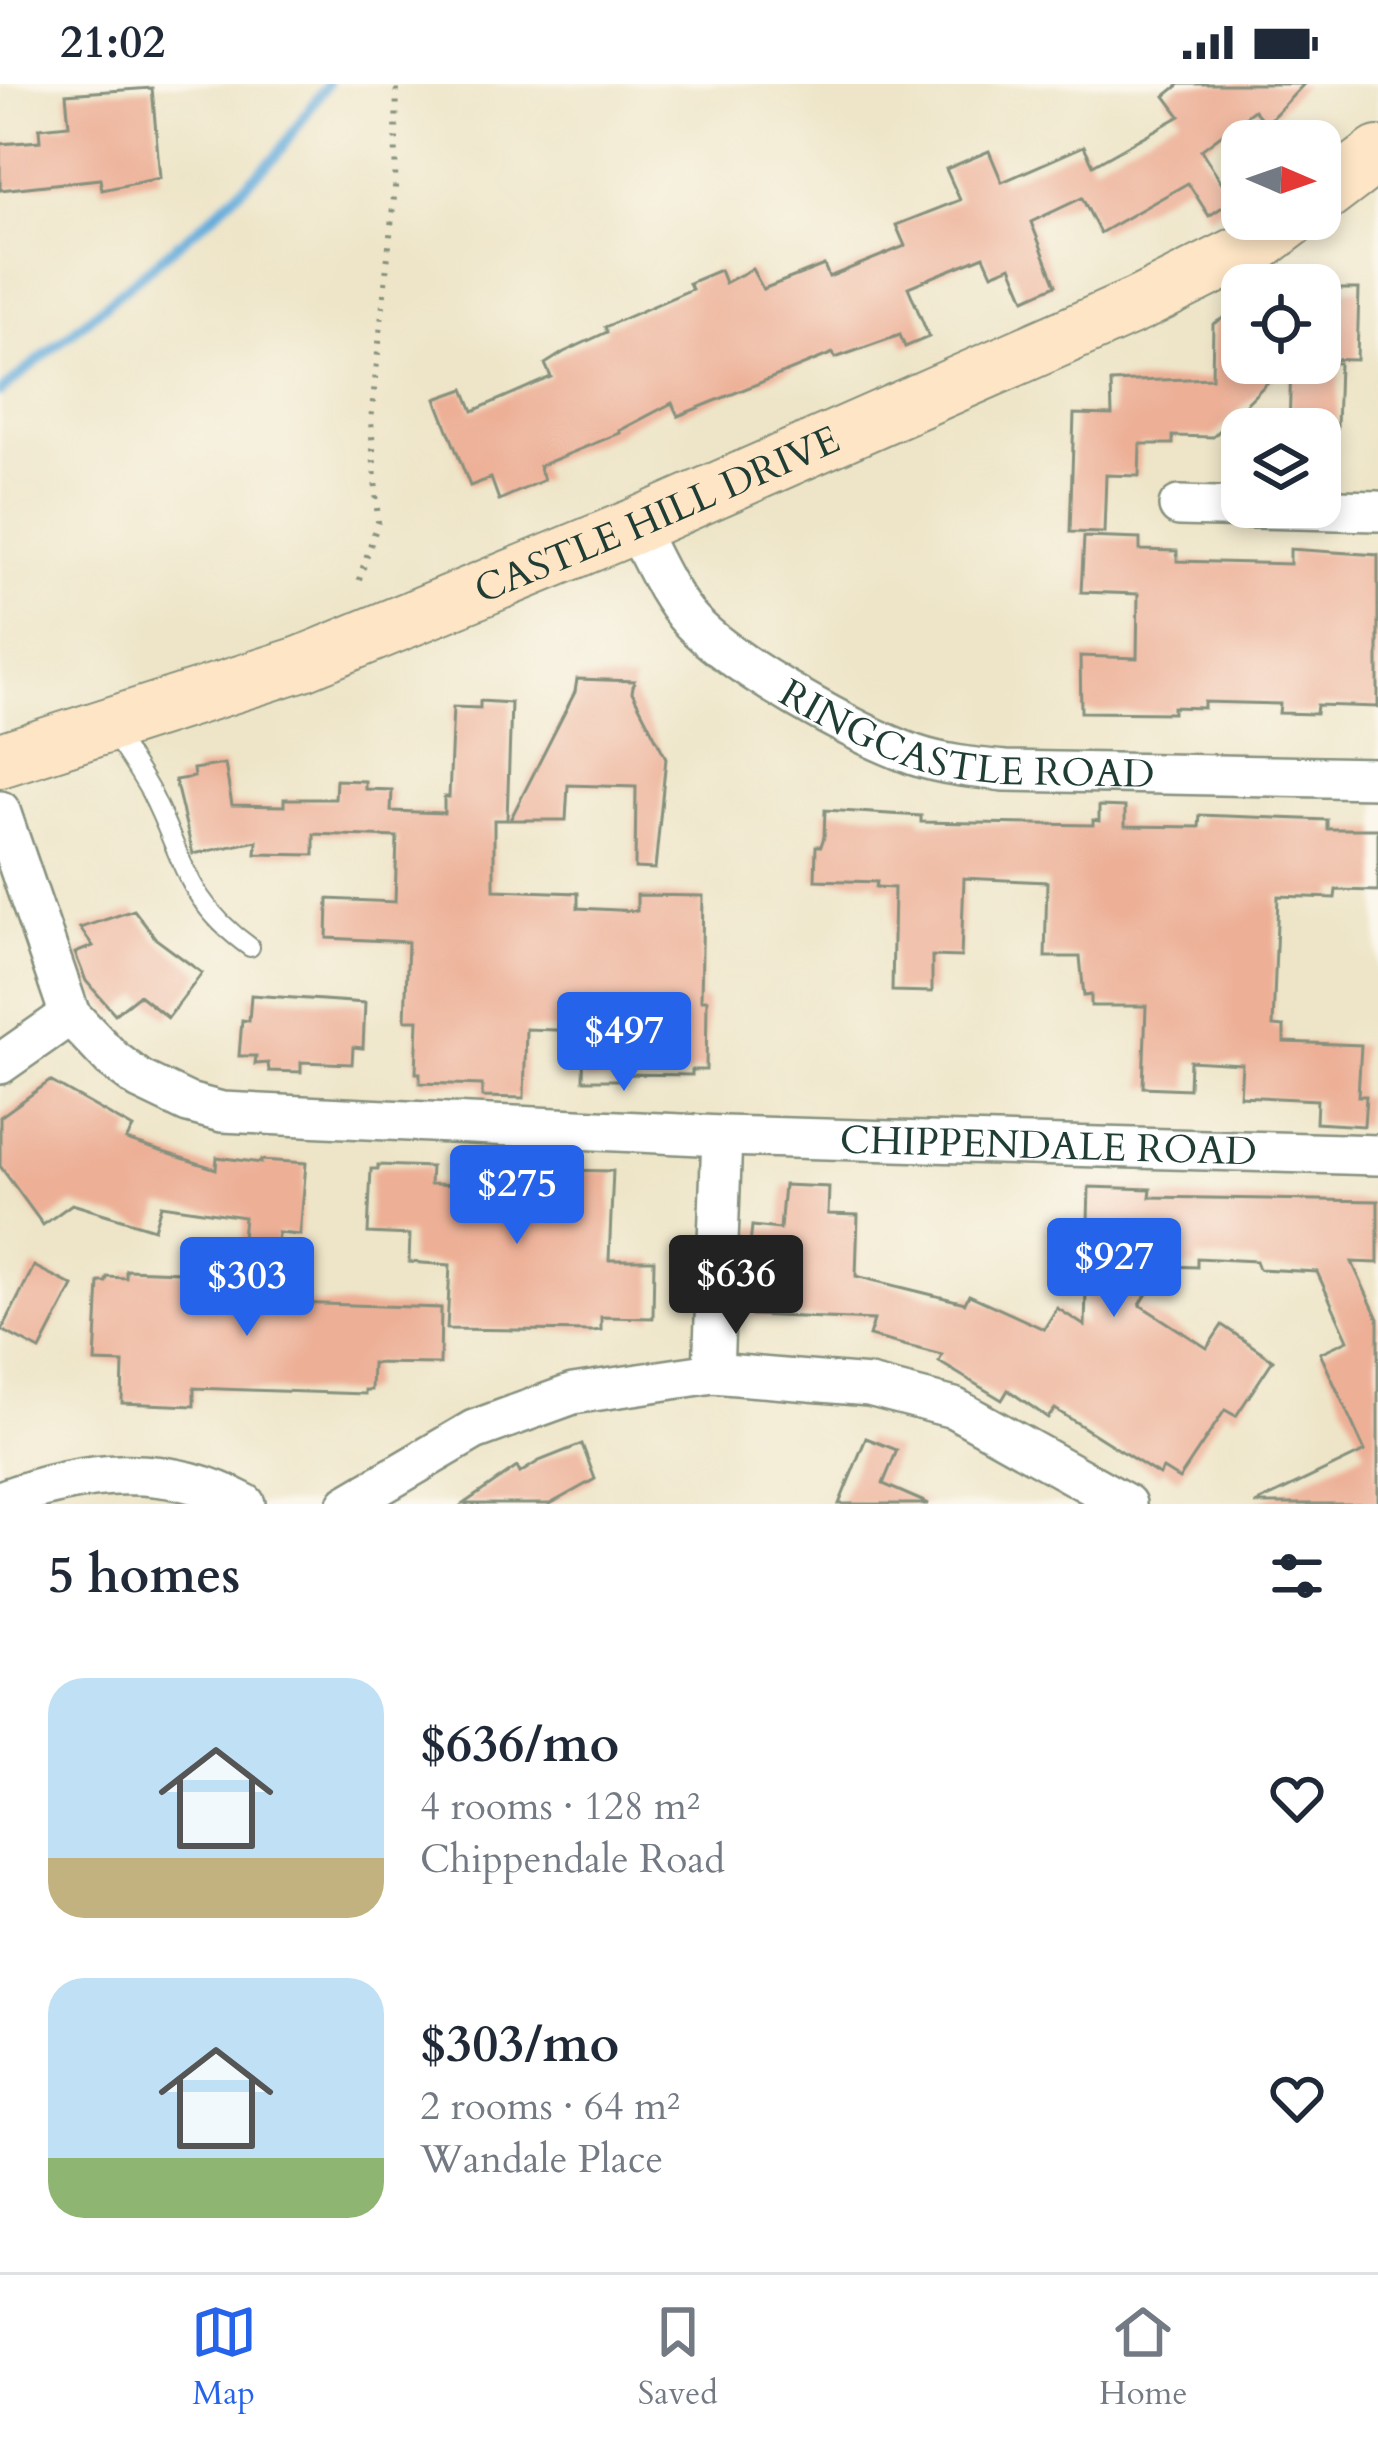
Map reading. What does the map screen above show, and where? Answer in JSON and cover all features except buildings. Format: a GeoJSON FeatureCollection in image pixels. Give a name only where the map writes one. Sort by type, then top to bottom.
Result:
{"type":"FeatureCollection","features":[{"type":"Feature","properties":{"kind":"street"},"geometry":{"type":"LineString","coordinates":[[1341,182],[1378,154]]}},
{"type":"Feature","properties":{"kind":"street","name":"CASTLE HILL DRIVE"},"geometry":{"type":"LineString","coordinates":[[0,760],[303,663],[635,526],[1139,304],[1264,240]]}},
{"type":"Feature","properties":{"kind":"street"},"geometry":{"type":"LineString","coordinates":[[1179,506],[1378,511]]}},
{"type":"Feature","properties":{"kind":"street","name":"RINGCASTLE ROAD"},"geometry":{"type":"LineString","coordinates":[[635,526],[670,592],[692,622],[735,659],[864,733],[914,755],[1005,771],[1378,778]]}},
{"type":"Feature","properties":{"kind":"street","name":"CHIPPENDALE ROAD"},"geometry":{"type":"LineString","coordinates":[[0,812],[70,1015],[112,1059],[140,1080],[188,1103],[222,1112],[722,1136],[1378,1155]]}},
{"type":"Feature","properties":{"kind":"street"},"geometry":{"type":"LineString","coordinates":[[0,1064],[70,1015]]}},
{"type":"Feature","properties":{"kind":"street"},"geometry":{"type":"LineString","coordinates":[[713,1373],[722,1136]]}},
{"type":"Feature","properties":{"kind":"street"},"geometry":{"type":"LineString","coordinates":[[348,1504],[474,1430],[573,1394],[713,1373],[869,1386],[953,1408],[1126,1504]]}},
{"type":"Feature","properties":{"kind":"street"},"geometry":{"type":"LineString","coordinates":[[0,1502],[99,1475],[155,1474],[208,1484],[245,1504]]}},
{"type":"Feature","properties":{"kind":"lane"},"geometry":{"type":"LineString","coordinates":[[108,725],[148,788],[197,899],[220,926],[250,947]]}},
{"type":"Feature","properties":{"kind":"path"},"geometry":{"type":"LineString","coordinates":[[359,580],[378,522],[371,421],[395,187],[397,84]]}},
{"type":"Feature","properties":{"kind":"waterway"},"geometry":{"type":"LineString","coordinates":[[0,392],[213,215],[276,156],[327,84]]}}]}
